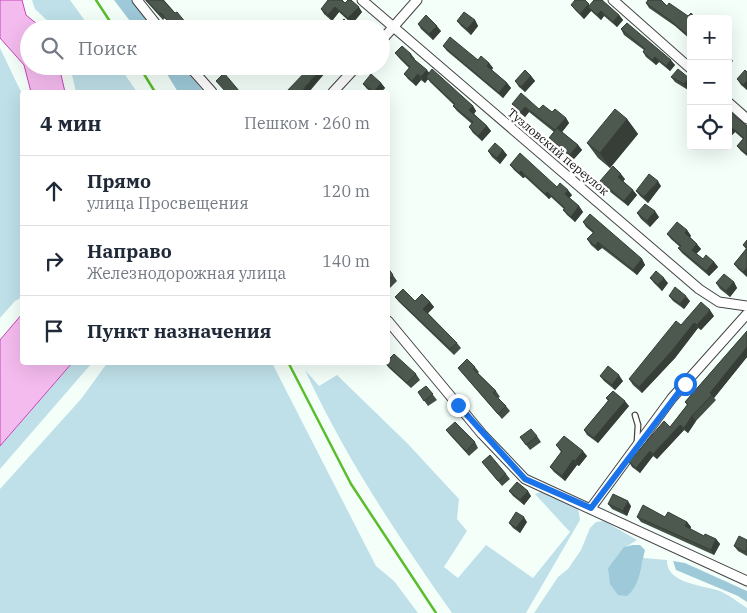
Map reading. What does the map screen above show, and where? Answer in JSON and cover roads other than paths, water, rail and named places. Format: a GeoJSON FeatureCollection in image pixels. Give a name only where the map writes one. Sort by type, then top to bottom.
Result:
{"type":"FeatureCollection","features":[{"type":"Feature","properties":{"kind":"street"},"geometry":{"type":"LineString","coordinates":[[137,0],[153,20]]}},
{"type":"Feature","properties":{"kind":"street","name":"Тузловский переулок"},"geometry":{"type":"LineString","coordinates":[[362,0],[384,20]]}},
{"type":"Feature","properties":{"kind":"street"},"geometry":{"type":"LineString","coordinates":[[390,31],[417,0]]}},
{"type":"Feature","properties":{"kind":"street"},"geometry":{"type":"LineString","coordinates":[[613,0],[687,65]]}},
{"type":"Feature","properties":{"kind":"street","name":"Тузловский переулок"},"geometry":{"type":"LineString","coordinates":[[390,25],[699,289],[719,302],[747,306]]}},
{"type":"Feature","properties":{"kind":"street"},"geometry":{"type":"LineString","coordinates":[[197,75],[210,90]]}},
{"type":"Feature","properties":{"kind":"street"},"geometry":{"type":"LineString","coordinates":[[335,90],[349,75]]}},
{"type":"Feature","properties":{"kind":"street"},"geometry":{"type":"LineString","coordinates":[[731,105],[747,119]]}},
{"type":"Feature","properties":{"kind":"street"},"geometry":{"type":"LineString","coordinates":[[591,508],[672,398],[747,314]]}},
{"type":"Feature","properties":{"kind":"street"},"geometry":{"type":"LineString","coordinates":[[390,323],[482,434],[525,479],[747,581]]}},
{"type":"Feature","properties":{"kind":"lane"},"geometry":{"type":"LineString","coordinates":[[635,415],[638,425],[637,446]]}},
{"type":"Feature","properties":{"kind":"railway"},"geometry":{"type":"LineString","coordinates":[[96,0],[109,20]]}},
{"type":"Feature","properties":{"kind":"railway"},"geometry":{"type":"LineString","coordinates":[[145,75],[154,90]]}},
{"type":"Feature","properties":{"kind":"railway"},"geometry":{"type":"LineString","coordinates":[[290,365],[351,484],[436,613]]}}]}
